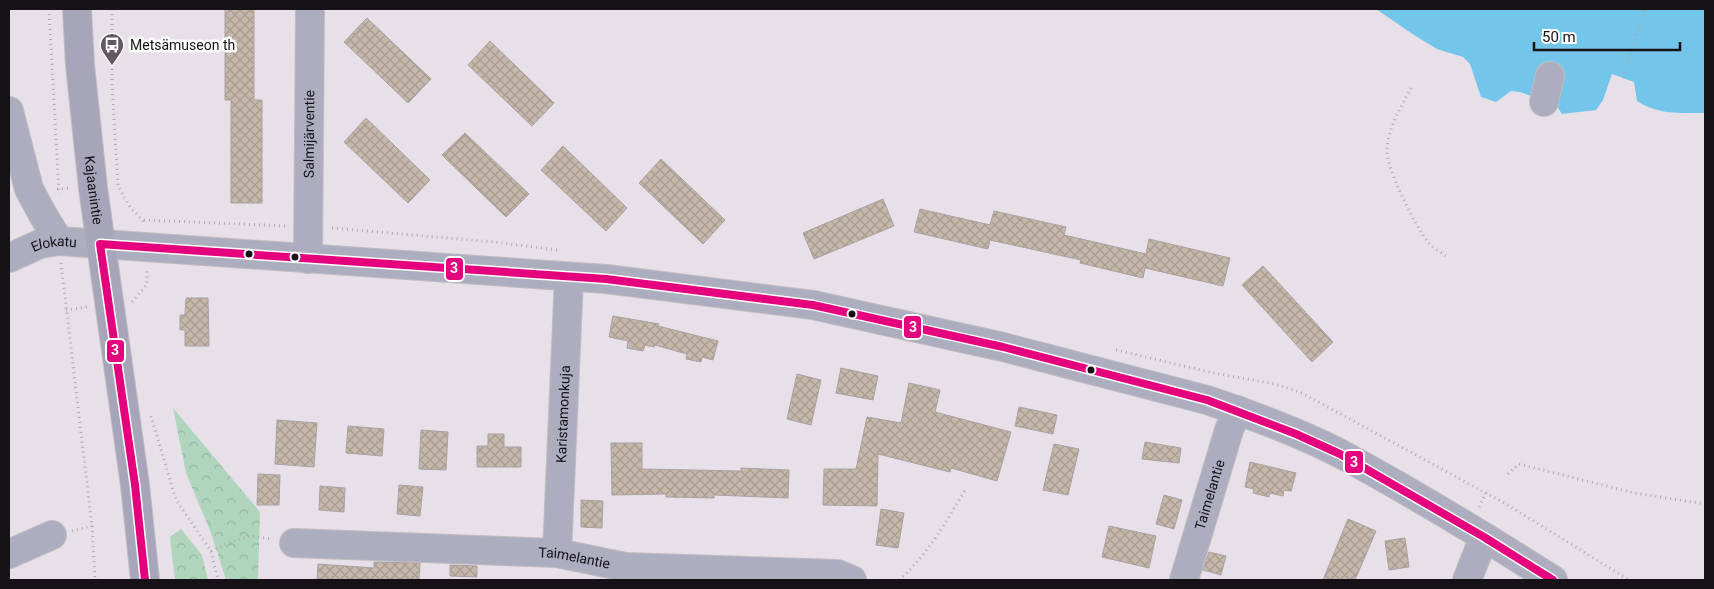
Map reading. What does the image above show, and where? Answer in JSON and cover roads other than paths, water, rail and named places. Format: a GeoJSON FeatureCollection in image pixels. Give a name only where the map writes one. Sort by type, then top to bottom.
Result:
{"type":"FeatureCollection","features":[{"type":"Feature","properties":{"kind":"main road","name":"Kajaanintie"},"geometry":{"type":"LineString","coordinates":[[77,9],[81,74],[100,244],[136,485],[145,580]]}},
{"type":"Feature","properties":{"kind":"street","name":"Salmijärventie"},"geometry":{"type":"LineString","coordinates":[[308,259],[310,9]]}},
{"type":"Feature","properties":{"kind":"street"},"geometry":{"type":"LineString","coordinates":[[9,111],[29,189],[59,241]]}},
{"type":"Feature","properties":{"kind":"street","name":"Elokatu"},"geometry":{"type":"LineString","coordinates":[[9,258],[40,244],[59,241],[606,279],[813,305],[1003,347],[1207,400],[1237,410],[1340,454],[1484,537],[1553,580]]}},
{"type":"Feature","properties":{"kind":"street","name":"Karistamonkuja"},"geometry":{"type":"LineString","coordinates":[[556,553],[568,277]]}},
{"type":"Feature","properties":{"kind":"street","name":"Taimelantie"},"geometry":{"type":"LineString","coordinates":[[1184,580],[1229,430],[1237,410]]}},
{"type":"Feature","properties":{"kind":"street"},"geometry":{"type":"LineString","coordinates":[[9,554],[52,535]]}},
{"type":"Feature","properties":{"kind":"street"},"geometry":{"type":"LineString","coordinates":[[1467,580],[1484,537]]}},
{"type":"Feature","properties":{"kind":"street","name":"Taimelantie"},"geometry":{"type":"LineString","coordinates":[[294,543],[556,553],[625,567],[837,574],[852,580]]}},
{"type":"Feature","properties":{"kind":"water"},"geometry":{"type":"Polygon","coordinates":[[[1376,9],[1705,9],[1705,113],[1661,111],[1645,106],[1637,101],[1634,82],[1612,74],[1603,100],[1596,110],[1562,114],[1551,97],[1537,98],[1511,91],[1496,102],[1481,97],[1470,64],[1463,57],[1437,49],[1376,9]]]}},
{"type":"Feature","properties":{"kind":"place","name":"Metsämuseon th"},"geometry":{"type":"Point","coordinates":[112,66]}}]}
